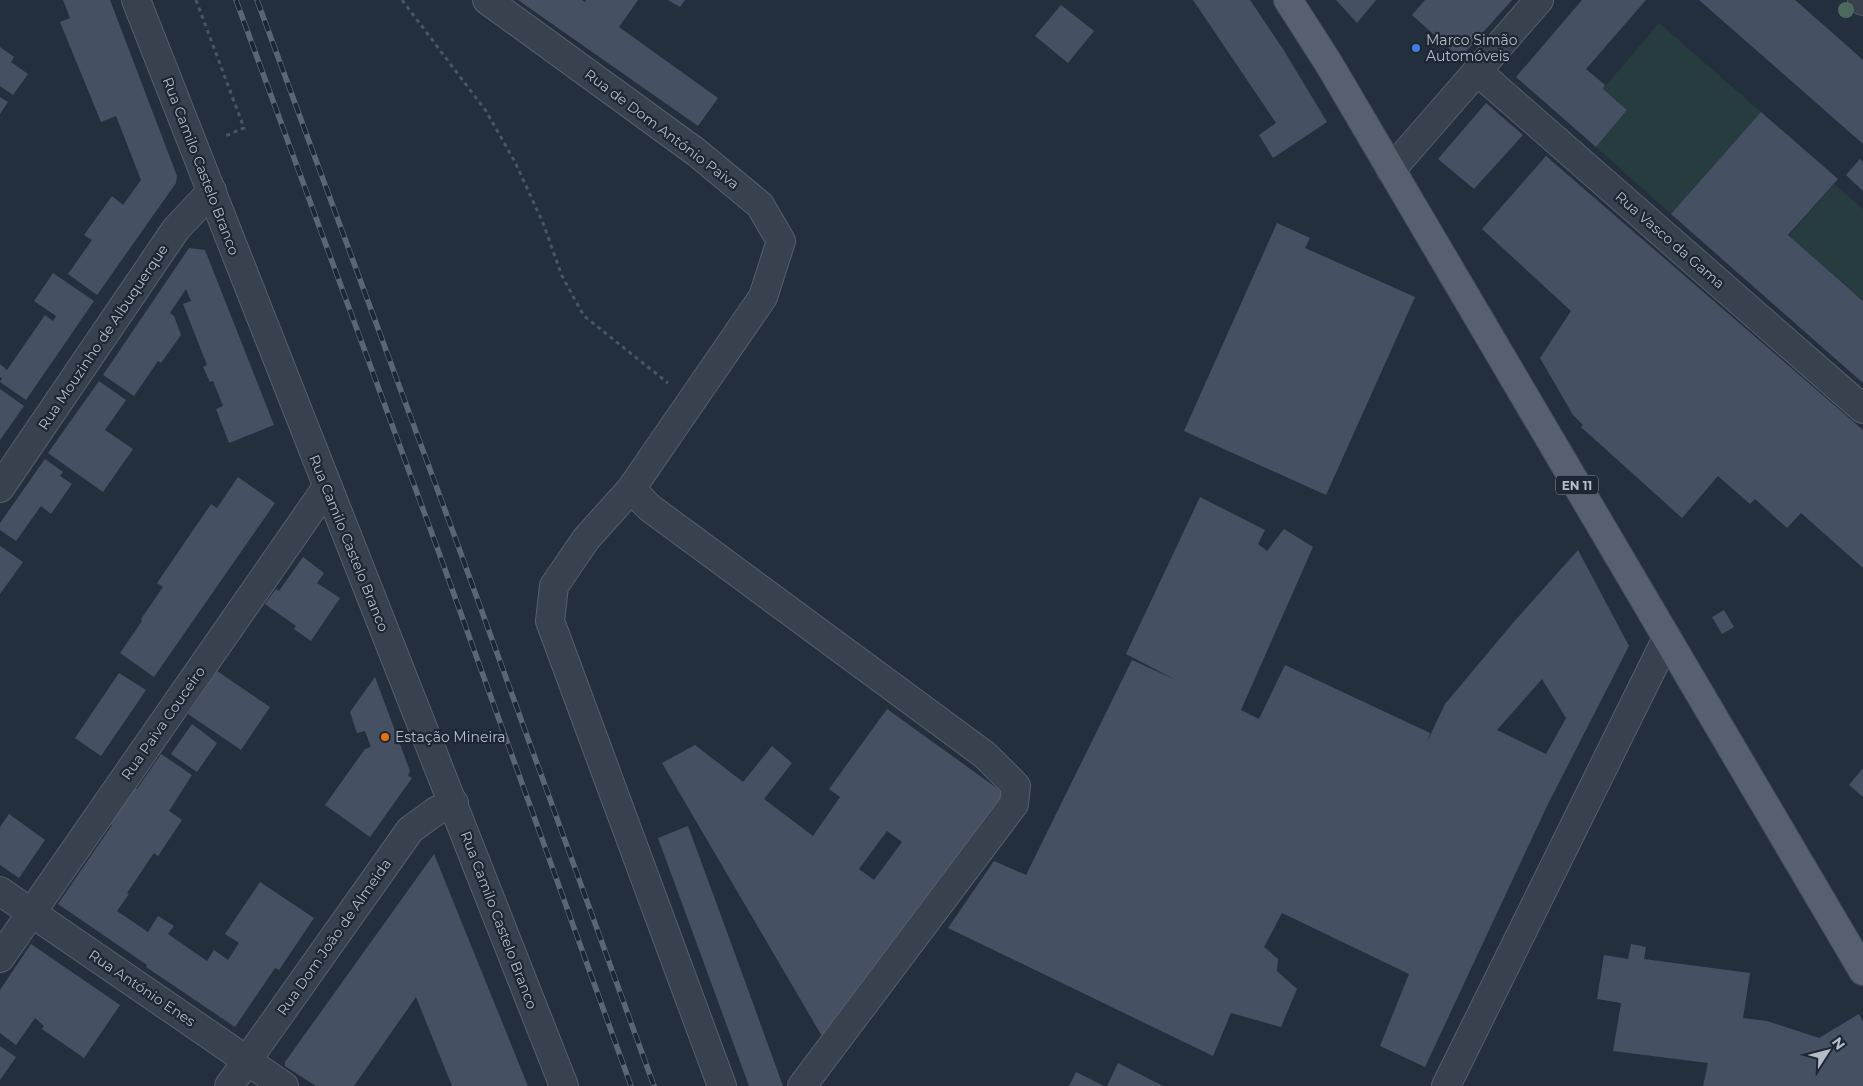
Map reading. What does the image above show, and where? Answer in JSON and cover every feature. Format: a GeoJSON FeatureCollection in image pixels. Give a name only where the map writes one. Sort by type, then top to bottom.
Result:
{"type":"FeatureCollection","features":[{"type":"Feature","properties":{"kind":"main road","name":"EN 11"},"geometry":{"type":"LineString","coordinates":[[1288,0],[1329,64],[1863,971]]}},
{"type":"Feature","properties":{"kind":"street","name":"Rua Camilo Castelo Branco"},"geometry":{"type":"LineString","coordinates":[[136,0],[564,1086]]}},
{"type":"Feature","properties":{"kind":"street","name":"Rua de Dom António Paiva"},"geometry":{"type":"LineString","coordinates":[[487,0],[696,152],[760,204],[781,241],[763,297],[631,489],[586,539],[554,586],[550,621],[722,1086]]}},
{"type":"Feature","properties":{"kind":"street"},"geometry":{"type":"LineString","coordinates":[[1391,170],[1539,0]]}},
{"type":"Feature","properties":{"kind":"street","name":"Rua Vasco da Gama"},"geometry":{"type":"LineString","coordinates":[[1477,71],[1863,409]]}},
{"type":"Feature","properties":{"kind":"street","name":"Rua Mouzinho de Albuquerque"},"geometry":{"type":"LineString","coordinates":[[0,488],[176,229],[212,191]]}},
{"type":"Feature","properties":{"kind":"street","name":"Rua Paiva Couceiro"},"geometry":{"type":"LineString","coordinates":[[0,958],[327,487]]}},
{"type":"Feature","properties":{"kind":"street"},"geometry":{"type":"LineString","coordinates":[[631,489],[650,508],[985,755],[1016,786],[1014,804],[802,1086]]}},
{"type":"Feature","properties":{"kind":"street"},"geometry":{"type":"LineString","coordinates":[[1446,1086],[1667,638]]}},
{"type":"Feature","properties":{"kind":"street","name":"Rua Dom João de Almeida"},"geometry":{"type":"LineString","coordinates":[[229,1086],[410,830],[436,811],[454,803]]}},
{"type":"Feature","properties":{"kind":"street","name":"Rua António Enes"},"geometry":{"type":"LineString","coordinates":[[0,890],[284,1086]]}},
{"type":"Feature","properties":{"kind":"path"},"geometry":{"type":"LineString","coordinates":[[195,149],[244,128],[196,0]]}},
{"type":"Feature","properties":{"kind":"path"},"geometry":{"type":"LineString","coordinates":[[402,0],[424,26],[490,120],[514,162],[543,223],[562,276],[584,316],[691,402]]}},
{"type":"Feature","properties":{"kind":"green space"},"geometry":{"type":"Polygon","coordinates":[[[1659,23],[1761,112],[1671,214],[1596,147],[1627,110],[1603,89],[1659,23]]]}},
{"type":"Feature","properties":{"kind":"green space"},"geometry":{"type":"Polygon","coordinates":[[[1834,184],[1863,209],[1863,300],[1789,236],[1834,184]]]}},
{"type":"Feature","properties":{"kind":"building"},"geometry":{"type":"Polygon","coordinates":[[[63,0],[110,0],[177,176],[176,183],[97,295],[68,274],[92,240],[84,235],[112,196],[123,205],[141,180],[116,116],[101,122],[60,22],[70,18],[63,0]]]}},
{"type":"Feature","properties":{"kind":"building"},"geometry":{"type":"Polygon","coordinates":[[[518,0],[582,0],[585,2],[586,0],[638,0],[619,27],[718,98],[698,126],[518,0]]]}},
{"type":"Feature","properties":{"kind":"building"},"geometry":{"type":"Polygon","coordinates":[[[668,0],[685,0],[680,7],[668,0]]]}},
{"type":"Feature","properties":{"kind":"building"},"geometry":{"type":"Polygon","coordinates":[[[1193,0],[1250,0],[1283,49],[1327,122],[1273,158],[1259,135],[1276,123],[1193,0]]]}},
{"type":"Feature","properties":{"kind":"building"},"geometry":{"type":"Polygon","coordinates":[[[1336,0],[1376,0],[1357,23],[1336,0]]]}},
{"type":"Feature","properties":{"kind":"building"},"geometry":{"type":"Polygon","coordinates":[[[1425,0],[1512,0],[1460,58],[1412,15],[1425,0]]]}},
{"type":"Feature","properties":{"kind":"building"},"geometry":{"type":"Polygon","coordinates":[[[1582,0],[1646,0],[1586,69],[1605,85],[1603,89],[1627,110],[1596,147],[1516,77],[1582,0]]]}},
{"type":"Feature","properties":{"kind":"building"},"geometry":{"type":"Polygon","coordinates":[[[1699,0],[1795,0],[1827,28],[1863,60],[1863,144],[1699,0]]]}},
{"type":"Feature","properties":{"kind":"building"},"geometry":{"type":"Polygon","coordinates":[[[1061,5],[1094,31],[1068,63],[1035,36],[1061,5]]]}},
{"type":"Feature","properties":{"kind":"building"},"geometry":{"type":"Polygon","coordinates":[[[0,47],[14,57],[11,62],[28,74],[13,95],[0,86],[0,47]]]}},
{"type":"Feature","properties":{"kind":"building"},"geometry":{"type":"Polygon","coordinates":[[[0,97],[8,102],[0,114],[0,97]]]}},
{"type":"Feature","properties":{"kind":"building"},"geometry":{"type":"Polygon","coordinates":[[[1486,103],[1523,135],[1474,189],[1438,159],[1486,103]]]}},
{"type":"Feature","properties":{"kind":"building"},"geometry":{"type":"Polygon","coordinates":[[[1761,112],[1838,179],[1788,235],[1863,301],[1863,383],[1671,214],[1761,112]]]}},
{"type":"Feature","properties":{"kind":"building"},"geometry":{"type":"Polygon","coordinates":[[[1546,156],[1863,430],[1863,568],[1801,513],[1787,528],[1755,499],[1750,504],[1718,476],[1682,518],[1581,427],[1583,425],[1573,415],[1540,358],[1571,311],[1482,229],[1546,156]]]}},
{"type":"Feature","properties":{"kind":"building"},"geometry":{"type":"Polygon","coordinates":[[[1860,159],[1863,162],[1863,191],[1846,175],[1860,159]]]}},
{"type":"Feature","properties":{"kind":"building"},"geometry":{"type":"Polygon","coordinates":[[[1277,223],[1310,238],[1305,248],[1415,297],[1326,495],[1184,431],[1277,223]]]}},
{"type":"Feature","properties":{"kind":"building"},"geometry":{"type":"Polygon","coordinates":[[[189,248],[205,250],[274,425],[229,443],[216,409],[223,406],[213,381],[210,382],[203,367],[207,365],[183,304],[191,301],[186,289],[170,313],[174,316],[181,335],[161,363],[158,361],[134,396],[103,375],[189,248]]]}},
{"type":"Feature","properties":{"kind":"building"},"geometry":{"type":"Polygon","coordinates":[[[53,273],[94,301],[26,400],[0,382],[2,378],[0,377],[0,364],[7,370],[45,315],[53,321],[56,316],[34,301],[53,273]]]}},
{"type":"Feature","properties":{"kind":"building"},"geometry":{"type":"Polygon","coordinates":[[[99,381],[126,400],[105,430],[133,449],[103,492],[48,453],[99,381]]]}},
{"type":"Feature","properties":{"kind":"building"},"geometry":{"type":"Polygon","coordinates":[[[0,389],[24,406],[0,440],[0,389]]]}},
{"type":"Feature","properties":{"kind":"building"},"geometry":{"type":"Polygon","coordinates":[[[45,459],[63,472],[60,476],[72,484],[51,514],[41,506],[16,541],[0,530],[0,523],[45,459]]]}},
{"type":"Feature","properties":{"kind":"building"},"geometry":{"type":"Polygon","coordinates":[[[238,477],[275,503],[154,677],[120,653],[163,587],[157,583],[211,504],[217,508],[238,477]]]}},
{"type":"Feature","properties":{"kind":"building"},"geometry":{"type":"Polygon","coordinates":[[[1200,497],[1265,530],[1258,544],[1267,551],[1284,529],[1313,547],[1241,710],[1259,719],[1285,665],[1430,733],[1427,742],[1445,704],[1512,624],[1578,550],[1629,646],[1548,804],[1425,1067],[1380,1046],[1409,974],[1282,913],[1264,947],[1278,959],[1277,971],[1297,989],[1281,1027],[1231,1013],[1213,1056],[948,928],[994,861],[1026,875],[1132,660],[1176,680],[1126,654],[1200,497]],[[1542,679],[1497,730],[1546,754],[1566,718],[1542,679]]]}},
{"type":"Feature","properties":{"kind":"building"},"geometry":{"type":"Polygon","coordinates":[[[0,546],[23,562],[0,594],[0,546]]]}},
{"type":"Feature","properties":{"kind":"building"},"geometry":{"type":"Polygon","coordinates":[[[303,557],[324,573],[317,583],[340,598],[311,641],[294,629],[296,626],[265,604],[276,589],[279,591],[303,557]]]}},
{"type":"Feature","properties":{"kind":"building"},"geometry":{"type":"Polygon","coordinates":[[[1724,610],[1734,627],[1722,634],[1712,617],[1724,610]]]}},
{"type":"Feature","properties":{"kind":"building"},"geometry":{"type":"Polygon","coordinates":[[[217,671],[270,707],[241,750],[188,714],[217,671]]]}},
{"type":"Feature","properties":{"kind":"building"},"geometry":{"type":"Polygon","coordinates":[[[119,673],[146,690],[101,756],[75,738],[119,673]]]}},
{"type":"Feature","properties":{"kind":"building"},"geometry":{"type":"Polygon","coordinates":[[[375,677],[410,771],[408,776],[412,778],[370,837],[325,805],[365,749],[371,747],[365,731],[357,733],[350,712],[375,677]]]}},
{"type":"Feature","properties":{"kind":"building"},"geometry":{"type":"Polygon","coordinates":[[[887,709],[1005,794],[823,1038],[662,763],[695,745],[743,782],[772,746],[792,763],[764,799],[813,836],[840,797],[829,789],[887,709]],[[887,831],[859,869],[874,880],[902,842],[887,831]]]}},
{"type":"Feature","properties":{"kind":"building"},"geometry":{"type":"Polygon","coordinates":[[[192,724],[217,743],[197,772],[171,754],[192,724]]]}},
{"type":"Feature","properties":{"kind":"building"},"geometry":{"type":"Polygon","coordinates":[[[161,754],[192,775],[169,811],[182,820],[158,856],[154,853],[117,911],[148,932],[158,916],[174,926],[168,934],[207,961],[214,950],[228,960],[239,943],[225,934],[260,882],[314,918],[279,970],[275,968],[235,1027],[146,967],[147,965],[58,904],[112,825],[106,821],[131,785],[137,789],[161,754]]]}},
{"type":"Feature","properties":{"kind":"building"},"geometry":{"type":"Polygon","coordinates":[[[1863,768],[1863,797],[1849,785],[1863,768]]]}},
{"type":"Feature","properties":{"kind":"building"},"geometry":{"type":"Polygon","coordinates":[[[9,814],[45,840],[19,878],[0,865],[0,827],[9,814]]]}},
{"type":"Feature","properties":{"kind":"building"},"geometry":{"type":"Polygon","coordinates":[[[688,826],[783,1086],[749,1086],[658,838],[688,826]]]}},
{"type":"Feature","properties":{"kind":"building"},"geometry":{"type":"Polygon","coordinates":[[[434,854],[528,1086],[452,1086],[416,997],[354,1086],[316,1086],[285,1066],[285,1062],[434,854]]]}},
{"type":"Feature","properties":{"kind":"building"},"geometry":{"type":"Polygon","coordinates":[[[31,944],[120,1005],[84,1058],[42,1029],[44,1026],[35,1018],[16,1045],[0,1033],[0,990],[31,944]]]}},
{"type":"Feature","properties":{"kind":"building"},"geometry":{"type":"Polygon","coordinates":[[[1631,944],[1646,947],[1644,959],[1750,973],[1743,1018],[1767,1021],[1819,1038],[1859,1014],[1863,1022],[1863,1086],[1703,1086],[1708,1063],[1613,1051],[1621,1003],[1597,999],[1604,955],[1628,959],[1631,944]]]}},
{"type":"Feature","properties":{"kind":"building"},"geometry":{"type":"Polygon","coordinates":[[[0,1046],[16,1057],[0,1080],[0,1046]]]}},
{"type":"Feature","properties":{"kind":"building"},"geometry":{"type":"Polygon","coordinates":[[[1118,1063],[1163,1086],[1107,1086],[1118,1063]]]}},
{"type":"Feature","properties":{"kind":"building"},"geometry":{"type":"Polygon","coordinates":[[[1076,1072],[1104,1086],[1069,1086],[1076,1072]]]}},
{"type":"Feature","properties":{"kind":"railway"},"geometry":{"type":"LineString","coordinates":[[236,0],[438,550],[631,1086]]}},
{"type":"Feature","properties":{"kind":"railway"},"geometry":{"type":"LineString","coordinates":[[257,0],[654,1086]]}},
{"type":"Feature","properties":{"kind":"place","name":"Marco Simão Automóveis"},"geometry":{"type":"Point","coordinates":[1416,48]}},
{"type":"Feature","properties":{"kind":"place","name":"Estação Mineira"},"geometry":{"type":"Point","coordinates":[385,737]}}]}
